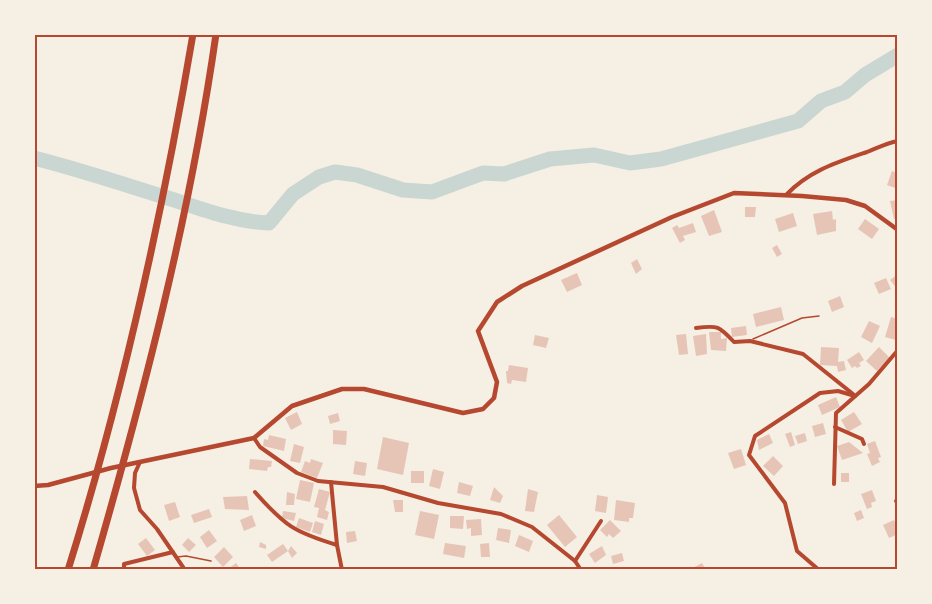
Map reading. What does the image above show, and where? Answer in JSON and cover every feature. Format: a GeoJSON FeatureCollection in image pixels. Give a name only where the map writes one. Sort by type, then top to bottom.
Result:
{"type":"FeatureCollection","features":[{"type":"Feature","properties":{"kind":"highway"},"geometry":{"type":"LineString","coordinates":[[68,570],[92,492],[138,318],[164,196],[193,34]]}},
{"type":"Feature","properties":{"kind":"highway"},"geometry":{"type":"LineString","coordinates":[[93,570],[135,423],[170,281],[197,147],[216,34]]}},
{"type":"Feature","properties":{"kind":"street"},"geometry":{"type":"LineString","coordinates":[[786,195],[800,181],[822,168],[897,141]]}},
{"type":"Feature","properties":{"kind":"street"},"geometry":{"type":"LineString","coordinates":[[34,486],[48,485],[140,462],[254,438],[292,406],[342,389],[364,389],[463,413],[483,410],[494,398],[497,382],[478,331],[497,302],[522,286],[662,221],[734,193],[846,200],[865,206],[897,230]]}},
{"type":"Feature","properties":{"kind":"street"},"geometry":{"type":"LineString","coordinates":[[696,328],[718,327],[724,330],[734,342],[750,341],[803,354],[855,396]]}},
{"type":"Feature","properties":{"kind":"street"},"geometry":{"type":"LineString","coordinates":[[834,484],[836,413],[888,364],[897,350]]}},
{"type":"Feature","properties":{"kind":"street"},"geometry":{"type":"LineString","coordinates":[[819,570],[797,551],[785,503],[749,455],[755,436],[820,393],[838,391],[855,396]]}},
{"type":"Feature","properties":{"kind":"street"},"geometry":{"type":"LineString","coordinates":[[835,427],[862,439],[864,444]]}},
{"type":"Feature","properties":{"kind":"street"},"geometry":{"type":"LineString","coordinates":[[254,438],[260,447],[297,473],[318,481],[383,487],[438,503],[501,514],[532,527],[575,561],[580,569]]}},
{"type":"Feature","properties":{"kind":"street"},"geometry":{"type":"LineString","coordinates":[[140,462],[135,473],[134,488],[140,510],[157,529],[185,570]]}},
{"type":"Feature","properties":{"kind":"street"},"geometry":{"type":"LineString","coordinates":[[332,482],[337,545],[342,570]]}},
{"type":"Feature","properties":{"kind":"street"},"geometry":{"type":"LineString","coordinates":[[255,492],[280,520],[294,530],[337,545]]}},
{"type":"Feature","properties":{"kind":"street"},"geometry":{"type":"LineString","coordinates":[[575,561],[601,521]]}},
{"type":"Feature","properties":{"kind":"street"},"geometry":{"type":"LineString","coordinates":[[124,570],[124,564],[173,552]]}},
{"type":"Feature","properties":{"kind":"lane"},"geometry":{"type":"LineString","coordinates":[[750,341],[802,318],[819,316]]}},
{"type":"Feature","properties":{"kind":"lane"},"geometry":{"type":"LineString","coordinates":[[176,557],[186,556],[211,561]]}},
{"type":"Feature","properties":{"kind":"building"},"geometry":{"type":"Polygon","coordinates":[[[892,171],[898,174],[898,189],[887,185],[892,171]]]}},
{"type":"Feature","properties":{"kind":"building"},"geometry":{"type":"Polygon","coordinates":[[[898,200],[898,218],[894,219],[890,201],[898,200]]]}},
{"type":"Feature","properties":{"kind":"building"},"geometry":{"type":"Polygon","coordinates":[[[745,207],[756,207],[755,217],[745,217],[745,207]]]}},
{"type":"Feature","properties":{"kind":"building"},"geometry":{"type":"Polygon","coordinates":[[[714,210],[722,232],[709,236],[701,216],[714,210]]]}},
{"type":"Feature","properties":{"kind":"building"},"geometry":{"type":"Polygon","coordinates":[[[832,211],[833,220],[836,219],[836,231],[817,235],[813,214],[832,211]]]}},
{"type":"Feature","properties":{"kind":"building"},"geometry":{"type":"Polygon","coordinates":[[[793,213],[797,226],[779,232],[775,219],[793,213]]]}},
{"type":"Feature","properties":{"kind":"building"},"geometry":{"type":"Polygon","coordinates":[[[865,219],[879,229],[872,239],[858,229],[865,219]]]}},
{"type":"Feature","properties":{"kind":"building"},"geometry":{"type":"Polygon","coordinates":[[[693,223],[696,232],[683,236],[685,240],[680,243],[672,228],[693,223]]]}},
{"type":"Feature","properties":{"kind":"building"},"geometry":{"type":"Polygon","coordinates":[[[777,245],[782,254],[777,257],[772,248],[777,245]]]}},
{"type":"Feature","properties":{"kind":"building"},"geometry":{"type":"Polygon","coordinates":[[[637,259],[642,269],[636,274],[631,263],[637,259]]]}},
{"type":"Feature","properties":{"kind":"building"},"geometry":{"type":"Polygon","coordinates":[[[577,273],[582,285],[567,292],[561,280],[577,273]]]}},
{"type":"Feature","properties":{"kind":"building"},"geometry":{"type":"Polygon","coordinates":[[[898,274],[898,290],[890,280],[898,274]]]}},
{"type":"Feature","properties":{"kind":"building"},"geometry":{"type":"Polygon","coordinates":[[[886,278],[891,289],[879,294],[874,283],[886,278]]]}},
{"type":"Feature","properties":{"kind":"building"},"geometry":{"type":"Polygon","coordinates":[[[840,296],[844,307],[832,312],[828,301],[840,296]]]}},
{"type":"Feature","properties":{"kind":"building"},"geometry":{"type":"Polygon","coordinates":[[[781,307],[784,320],[756,327],[753,314],[781,307]]]}},
{"type":"Feature","properties":{"kind":"building"},"geometry":{"type":"Polygon","coordinates":[[[891,317],[898,319],[896,340],[885,337],[891,317]]]}},
{"type":"Feature","properties":{"kind":"building"},"geometry":{"type":"Polygon","coordinates":[[[869,321],[880,326],[872,343],[861,337],[869,321]]]}},
{"type":"Feature","properties":{"kind":"building"},"geometry":{"type":"Polygon","coordinates":[[[746,326],[747,335],[732,337],[731,328],[746,326]]]}},
{"type":"Feature","properties":{"kind":"building"},"geometry":{"type":"Polygon","coordinates":[[[709,332],[721,332],[721,339],[727,338],[726,351],[711,350],[709,332]]]}},
{"type":"Feature","properties":{"kind":"building"},"geometry":{"type":"Polygon","coordinates":[[[686,334],[688,354],[679,355],[676,335],[686,334]]]}},
{"type":"Feature","properties":{"kind":"building"},"geometry":{"type":"Polygon","coordinates":[[[706,334],[707,354],[696,356],[693,336],[706,334]]]}},
{"type":"Feature","properties":{"kind":"building"},"geometry":{"type":"Polygon","coordinates":[[[535,335],[549,338],[546,348],[533,345],[535,335]]]}},
{"type":"Feature","properties":{"kind":"building"},"geometry":{"type":"Polygon","coordinates":[[[821,347],[839,348],[838,362],[844,361],[846,370],[838,372],[837,366],[820,365],[821,347]]]}},
{"type":"Feature","properties":{"kind":"building"},"geometry":{"type":"Polygon","coordinates":[[[879,347],[890,358],[877,371],[866,361],[879,347]]]}},
{"type":"Feature","properties":{"kind":"building"},"geometry":{"type":"Polygon","coordinates":[[[859,352],[864,360],[859,363],[861,366],[852,368],[847,360],[859,352]]]}},
{"type":"Feature","properties":{"kind":"building"},"geometry":{"type":"Polygon","coordinates":[[[509,365],[528,368],[526,382],[512,380],[511,384],[507,383],[506,371],[509,365]]]}},
{"type":"Feature","properties":{"kind":"building"},"geometry":{"type":"Polygon","coordinates":[[[836,397],[840,407],[822,415],[818,405],[836,397]]]}},
{"type":"Feature","properties":{"kind":"building"},"geometry":{"type":"Polygon","coordinates":[[[297,412],[302,424],[291,430],[285,418],[297,412]]]}},
{"type":"Feature","properties":{"kind":"building"},"geometry":{"type":"Polygon","coordinates":[[[854,412],[862,424],[848,432],[841,420],[854,412]]]}},
{"type":"Feature","properties":{"kind":"building"},"geometry":{"type":"Polygon","coordinates":[[[338,413],[340,421],[330,424],[328,416],[338,413]]]}},
{"type":"Feature","properties":{"kind":"building"},"geometry":{"type":"Polygon","coordinates":[[[823,423],[826,434],[815,437],[812,426],[823,423]]]}},
{"type":"Feature","properties":{"kind":"building"},"geometry":{"type":"Polygon","coordinates":[[[333,430],[347,431],[346,445],[333,444],[333,430]]]}},
{"type":"Feature","properties":{"kind":"building"},"geometry":{"type":"Polygon","coordinates":[[[791,432],[795,445],[790,447],[785,434],[791,432]]]}},
{"type":"Feature","properties":{"kind":"building"},"geometry":{"type":"Polygon","coordinates":[[[805,433],[807,441],[798,444],[795,436],[805,433]]]}},
{"type":"Feature","properties":{"kind":"building"},"geometry":{"type":"Polygon","coordinates":[[[769,434],[773,443],[759,450],[757,440],[769,434]]]}},
{"type":"Feature","properties":{"kind":"building"},"geometry":{"type":"Polygon","coordinates":[[[269,435],[286,439],[284,451],[263,446],[264,439],[268,440],[269,435]]]}},
{"type":"Feature","properties":{"kind":"building"},"geometry":{"type":"Polygon","coordinates":[[[383,437],[409,443],[403,475],[377,469],[383,437]]]}},
{"type":"Feature","properties":{"kind":"building"},"geometry":{"type":"Polygon","coordinates":[[[875,441],[881,457],[878,458],[880,462],[872,466],[867,454],[870,453],[867,444],[875,441]]]}},
{"type":"Feature","properties":{"kind":"building"},"geometry":{"type":"Polygon","coordinates":[[[849,442],[863,453],[842,460],[837,446],[849,442]]]}},
{"type":"Feature","properties":{"kind":"building"},"geometry":{"type":"Polygon","coordinates":[[[294,444],[304,447],[300,463],[290,461],[294,444]]]}},
{"type":"Feature","properties":{"kind":"building"},"geometry":{"type":"Polygon","coordinates":[[[741,449],[746,465],[734,469],[728,453],[741,449]]]}},
{"type":"Feature","properties":{"kind":"building"},"geometry":{"type":"Polygon","coordinates":[[[773,456],[783,466],[774,476],[763,466],[773,456]]]}},
{"type":"Feature","properties":{"kind":"building"},"geometry":{"type":"Polygon","coordinates":[[[250,459],[272,461],[271,467],[268,467],[267,471],[249,469],[250,459]]]}},
{"type":"Feature","properties":{"kind":"building"},"geometry":{"type":"Polygon","coordinates":[[[311,459],[323,463],[317,478],[301,472],[305,461],[310,463],[311,459]]]}},
{"type":"Feature","properties":{"kind":"building"},"geometry":{"type":"Polygon","coordinates":[[[355,461],[367,463],[365,476],[353,474],[355,461]]]}},
{"type":"Feature","properties":{"kind":"building"},"geometry":{"type":"Polygon","coordinates":[[[433,469],[444,472],[440,489],[429,486],[433,469]]]}},
{"type":"Feature","properties":{"kind":"building"},"geometry":{"type":"Polygon","coordinates":[[[411,471],[424,471],[424,483],[411,483],[411,471]]]}},
{"type":"Feature","properties":{"kind":"building"},"geometry":{"type":"Polygon","coordinates":[[[841,473],[849,473],[849,482],[841,482],[841,473]]]}},
{"type":"Feature","properties":{"kind":"building"},"geometry":{"type":"Polygon","coordinates":[[[300,480],[314,483],[310,502],[296,499],[300,480]]]}},
{"type":"Feature","properties":{"kind":"building"},"geometry":{"type":"Polygon","coordinates":[[[459,482],[473,486],[470,496],[457,493],[459,482]]]}},
{"type":"Feature","properties":{"kind":"building"},"geometry":{"type":"Polygon","coordinates":[[[494,487],[503,496],[500,503],[490,500],[494,487]]]}},
{"type":"Feature","properties":{"kind":"building"},"geometry":{"type":"Polygon","coordinates":[[[319,489],[330,492],[325,510],[329,512],[327,520],[317,517],[319,508],[314,507],[319,489]]]}},
{"type":"Feature","properties":{"kind":"building"},"geometry":{"type":"Polygon","coordinates":[[[528,489],[538,492],[534,512],[525,511],[528,489]]]}},
{"type":"Feature","properties":{"kind":"building"},"geometry":{"type":"Polygon","coordinates":[[[872,490],[876,501],[871,503],[872,507],[867,509],[861,494],[872,490]]]}},
{"type":"Feature","properties":{"kind":"building"},"geometry":{"type":"Polygon","coordinates":[[[287,492],[295,494],[294,505],[286,505],[287,492]]]}},
{"type":"Feature","properties":{"kind":"building"},"geometry":{"type":"Polygon","coordinates":[[[597,495],[608,497],[606,513],[595,511],[597,495]]]}},
{"type":"Feature","properties":{"kind":"building"},"geometry":{"type":"Polygon","coordinates":[[[247,496],[249,510],[225,509],[223,497],[247,496]]]}},
{"type":"Feature","properties":{"kind":"building"},"geometry":{"type":"Polygon","coordinates":[[[393,500],[403,500],[403,512],[395,512],[393,500]]]}},
{"type":"Feature","properties":{"kind":"building"},"geometry":{"type":"Polygon","coordinates":[[[616,500],[635,503],[633,518],[629,518],[629,522],[614,520],[616,500]]]}},
{"type":"Feature","properties":{"kind":"building"},"geometry":{"type":"Polygon","coordinates":[[[175,502],[180,517],[169,521],[164,505],[175,502]]]}},
{"type":"Feature","properties":{"kind":"building"},"geometry":{"type":"Polygon","coordinates":[[[209,509],[212,517],[194,523],[191,515],[209,509]]]}},
{"type":"Feature","properties":{"kind":"building"},"geometry":{"type":"Polygon","coordinates":[[[861,510],[864,518],[857,521],[854,513],[861,510]]]}},
{"type":"Feature","properties":{"kind":"building"},"geometry":{"type":"Polygon","coordinates":[[[283,511],[296,513],[294,521],[282,518],[283,511]]]}},
{"type":"Feature","properties":{"kind":"building"},"geometry":{"type":"Polygon","coordinates":[[[420,511],[439,515],[434,539],[415,535],[420,511]]]}},
{"type":"Feature","properties":{"kind":"building"},"geometry":{"type":"Polygon","coordinates":[[[252,515],[256,526],[244,531],[240,520],[252,515]]]}},
{"type":"Feature","properties":{"kind":"building"},"geometry":{"type":"Polygon","coordinates":[[[559,515],[577,537],[565,547],[547,525],[559,515]]]}},
{"type":"Feature","properties":{"kind":"building"},"geometry":{"type":"Polygon","coordinates":[[[450,516],[464,516],[463,529],[450,528],[450,516]]]}},
{"type":"Feature","properties":{"kind":"building"},"geometry":{"type":"Polygon","coordinates":[[[299,518],[313,523],[310,532],[296,527],[299,518]]]}},
{"type":"Feature","properties":{"kind":"building"},"geometry":{"type":"Polygon","coordinates":[[[481,519],[482,535],[471,536],[471,528],[467,529],[466,520],[481,519]]]}},
{"type":"Feature","properties":{"kind":"building"},"geometry":{"type":"Polygon","coordinates":[[[610,520],[621,531],[613,538],[609,534],[607,537],[600,530],[610,520]]]}},
{"type":"Feature","properties":{"kind":"building"},"geometry":{"type":"Polygon","coordinates":[[[894,520],[898,534],[889,538],[883,525],[894,520]]]}},
{"type":"Feature","properties":{"kind":"building"},"geometry":{"type":"Polygon","coordinates":[[[315,521],[324,524],[321,535],[312,532],[315,521]]]}},
{"type":"Feature","properties":{"kind":"building"},"geometry":{"type":"Polygon","coordinates":[[[498,528],[511,530],[509,543],[496,540],[498,528]]]}},
{"type":"Feature","properties":{"kind":"building"},"geometry":{"type":"Polygon","coordinates":[[[209,530],[217,541],[207,548],[200,537],[209,530]]]}},
{"type":"Feature","properties":{"kind":"building"},"geometry":{"type":"Polygon","coordinates":[[[355,531],[357,541],[347,543],[346,532],[355,531]]]}},
{"type":"Feature","properties":{"kind":"building"},"geometry":{"type":"Polygon","coordinates":[[[519,535],[533,541],[529,552],[515,546],[519,535]]]}},
{"type":"Feature","properties":{"kind":"building"},"geometry":{"type":"Polygon","coordinates":[[[146,538],[155,550],[147,556],[138,544],[146,538]]]}},
{"type":"Feature","properties":{"kind":"building"},"geometry":{"type":"Polygon","coordinates":[[[188,538],[196,545],[189,552],[182,545],[188,538]]]}},
{"type":"Feature","properties":{"kind":"building"},"geometry":{"type":"Polygon","coordinates":[[[260,542],[266,545],[266,549],[259,547],[260,542]]]}},
{"type":"Feature","properties":{"kind":"building"},"geometry":{"type":"Polygon","coordinates":[[[445,543],[466,546],[464,558],[443,554],[445,543]]]}},
{"type":"Feature","properties":{"kind":"building"},"geometry":{"type":"Polygon","coordinates":[[[489,543],[490,557],[481,557],[480,544],[489,543]]]}},
{"type":"Feature","properties":{"kind":"building"},"geometry":{"type":"Polygon","coordinates":[[[283,544],[288,551],[272,562],[267,555],[283,544]]]}},
{"type":"Feature","properties":{"kind":"building"},"geometry":{"type":"Polygon","coordinates":[[[291,546],[297,553],[292,558],[288,551],[291,546]]]}},
{"type":"Feature","properties":{"kind":"building"},"geometry":{"type":"Polygon","coordinates":[[[602,546],[606,555],[595,563],[589,554],[602,546]]]}},
{"type":"Feature","properties":{"kind":"building"},"geometry":{"type":"Polygon","coordinates":[[[224,547],[233,557],[223,567],[214,557],[224,547]]]}},
{"type":"Feature","properties":{"kind":"building"},"geometry":{"type":"Polygon","coordinates":[[[622,553],[624,561],[613,564],[611,556],[622,553]]]}},
{"type":"Feature","properties":{"kind":"building"},"geometry":{"type":"Polygon","coordinates":[[[236,563],[241,570],[227,570],[236,563]]]}},
{"type":"Feature","properties":{"kind":"building"},"geometry":{"type":"Polygon","coordinates":[[[702,563],[706,570],[689,570],[702,563]]]}},
{"type":"Feature","properties":{"kind":"waterway"},"geometry":{"type":"LineString","coordinates":[[34,158],[219,214],[269,223],[293,194],[319,177],[335,172],[357,175],[403,190],[432,192],[483,173],[504,174],[550,159],[594,155],[630,163],[661,159],[798,121],[821,101],[845,92],[865,75],[898,55]]}}]}
